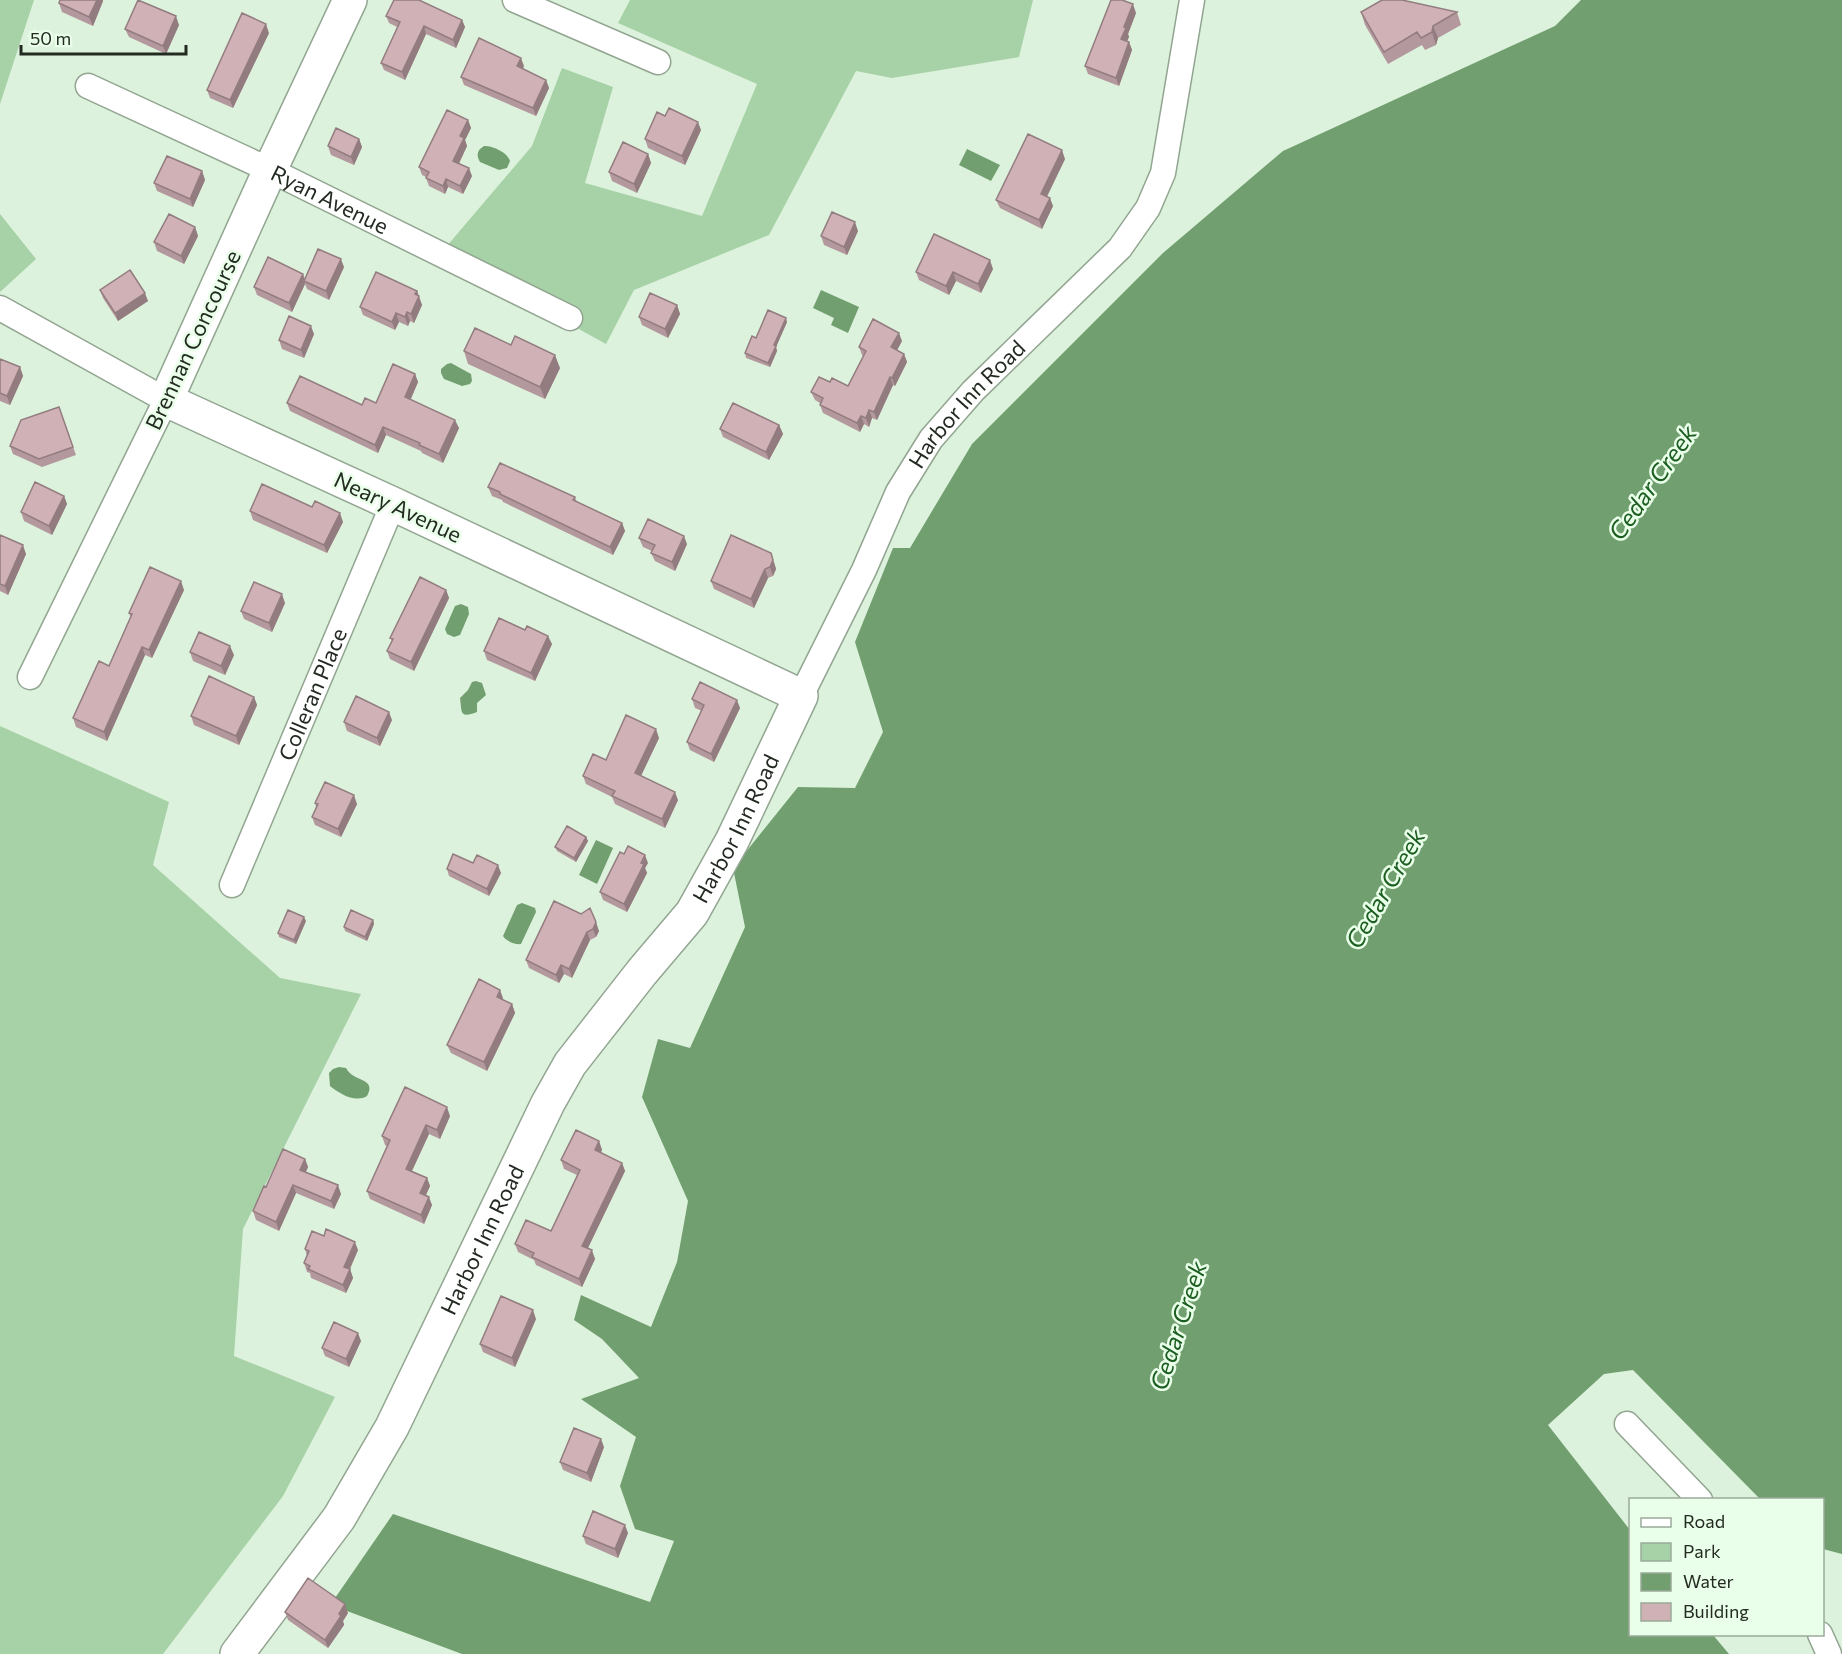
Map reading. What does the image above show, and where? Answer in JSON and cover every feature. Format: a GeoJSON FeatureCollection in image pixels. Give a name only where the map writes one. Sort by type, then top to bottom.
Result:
{"type":"FeatureCollection","features":[{"type":"Feature","properties":{"kind":"main road","name":"Brennan Concourse"},"geometry":{"type":"LineString","coordinates":[[166,400],[350,0]]}},
{"type":"Feature","properties":{"kind":"main road","name":"Neary Avenue"},"geometry":{"type":"LineString","coordinates":[[166,400],[801,696]]}},
{"type":"Feature","properties":{"kind":"main road","name":"Harbor Inn Road"},"geometry":{"type":"LineString","coordinates":[[237,1654],[339,1518],[392,1427],[570,1064],[642,972],[692,913],[732,841],[801,696]]}},
{"type":"Feature","properties":{"kind":"street"},"geometry":{"type":"LineString","coordinates":[[515,0],[658,62]]}},
{"type":"Feature","properties":{"kind":"street","name":"Harbor Inn Road"},"geometry":{"type":"LineString","coordinates":[[801,696],[864,570],[898,492],[931,439],[973,391],[1120,248],[1148,208],[1163,173],[1192,0]]}},
{"type":"Feature","properties":{"kind":"street","name":"Ryan Avenue"},"geometry":{"type":"LineString","coordinates":[[88,86],[270,170],[570,318]]}},
{"type":"Feature","properties":{"kind":"street","name":"Neary Avenue"},"geometry":{"type":"LineString","coordinates":[[0,308],[166,400]]}},
{"type":"Feature","properties":{"kind":"street","name":"Brennan Concourse"},"geometry":{"type":"LineString","coordinates":[[30,677],[166,400]]}},
{"type":"Feature","properties":{"kind":"street","name":"Colleran Place"},"geometry":{"type":"LineString","coordinates":[[232,885],[393,504]]}},
{"type":"Feature","properties":{"kind":"street"},"geometry":{"type":"LineString","coordinates":[[1627,1424],[1698,1498]]}},
{"type":"Feature","properties":{"kind":"street"},"geometry":{"type":"LineString","coordinates":[[1820,1636],[1829,1654]]}},
{"type":"Feature","properties":{"kind":"green space"},"geometry":{"type":"Polygon","coordinates":[[[0,0],[34,0],[0,104],[0,0]]]}},
{"type":"Feature","properties":{"kind":"green space"},"geometry":{"type":"Polygon","coordinates":[[[630,0],[1033,0],[1019,57],[892,78],[856,71],[769,235],[634,290],[606,344],[441,253],[532,146],[562,68],[613,87],[585,183],[702,216],[757,84],[618,23],[630,0]]]}},
{"type":"Feature","properties":{"kind":"green space"},"geometry":{"type":"Polygon","coordinates":[[[0,214],[36,259],[0,292],[0,214]]]}},
{"type":"Feature","properties":{"kind":"green space"},"geometry":{"type":"Polygon","coordinates":[[[0,726],[169,802],[153,865],[280,978],[361,994],[243,1229],[234,1356],[335,1397],[283,1496],[163,1654],[0,1654],[0,726]]]}},
{"type":"Feature","properties":{"kind":"water","name":"Cedar Creek"},"geometry":{"type":"Polygon","coordinates":[[[1581,0],[1842,0],[1842,1554],[1824,1549],[1824,1498],[1759,1498],[1633,1370],[1604,1374],[1548,1425],[1629,1529],[1629,1636],[1714,1636],[1729,1654],[462,1654],[347,1611],[333,1601],[393,1514],[650,1602],[674,1541],[635,1529],[620,1486],[636,1437],[581,1399],[639,1378],[602,1339],[574,1320],[581,1295],[651,1327],[677,1262],[688,1201],[642,1097],[658,1039],[690,1048],[745,927],[733,868],[798,787],[855,788],[883,732],[855,642],[893,548],[910,548],[972,444],[1163,253],[1283,151],[1555,26],[1581,0]]]}},
{"type":"Feature","properties":{"kind":"water"},"geometry":{"type":"Polygon","coordinates":[[[484,146],[503,152],[510,161],[507,168],[499,170],[480,162],[478,153],[484,146]]]}},
{"type":"Feature","properties":{"kind":"water"},"geometry":{"type":"Polygon","coordinates":[[[967,149],[1000,165],[991,181],[959,165],[967,149]]]}},
{"type":"Feature","properties":{"kind":"water"},"geometry":{"type":"Polygon","coordinates":[[[821,290],[859,307],[848,333],[831,325],[834,318],[813,308],[821,290]]]}},
{"type":"Feature","properties":{"kind":"water"},"geometry":{"type":"Polygon","coordinates":[[[451,363],[471,374],[470,384],[462,386],[444,379],[441,369],[451,363]]]}},
{"type":"Feature","properties":{"kind":"water"},"geometry":{"type":"Polygon","coordinates":[[[461,604],[468,607],[469,614],[460,635],[454,637],[447,634],[445,629],[455,606],[461,604]]]}},
{"type":"Feature","properties":{"kind":"water"},"geometry":{"type":"Polygon","coordinates":[[[472,682],[482,683],[486,695],[477,703],[477,712],[467,715],[462,713],[460,698],[472,682]]]}},
{"type":"Feature","properties":{"kind":"water"},"geometry":{"type":"Polygon","coordinates":[[[596,840],[613,848],[597,884],[579,875],[596,840]]]}},
{"type":"Feature","properties":{"kind":"water"},"geometry":{"type":"Polygon","coordinates":[[[522,903],[535,908],[536,912],[521,944],[516,944],[503,936],[517,905],[522,903]]]}},
{"type":"Feature","properties":{"kind":"water"},"geometry":{"type":"Polygon","coordinates":[[[339,1067],[346,1068],[354,1076],[367,1083],[369,1090],[367,1096],[353,1098],[343,1095],[330,1086],[329,1073],[339,1067]]]}},
{"type":"Feature","properties":{"kind":"building"},"geometry":{"type":"Polygon","coordinates":[[[60,0],[97,0],[89,17],[59,3],[60,0]]]}},
{"type":"Feature","properties":{"kind":"building"},"geometry":{"type":"Polygon","coordinates":[[[138,0],[176,16],[163,46],[125,29],[138,0]]]}},
{"type":"Feature","properties":{"kind":"building"},"geometry":{"type":"Polygon","coordinates":[[[394,0],[419,0],[462,20],[453,40],[424,26],[402,72],[381,63],[400,22],[386,16],[394,0]]]}},
{"type":"Feature","properties":{"kind":"building"},"geometry":{"type":"Polygon","coordinates":[[[1111,0],[1122,0],[1133,4],[1121,39],[1129,42],[1116,78],[1085,66],[1111,0]]]}},
{"type":"Feature","properties":{"kind":"building"},"geometry":{"type":"Polygon","coordinates":[[[1382,0],[1402,0],[1457,12],[1433,26],[1432,32],[1421,38],[1417,32],[1384,52],[1361,12],[1382,0]]]}},
{"type":"Feature","properties":{"kind":"building"},"geometry":{"type":"Polygon","coordinates":[[[242,13],[266,24],[230,100],[207,90],[242,13]]]}},
{"type":"Feature","properties":{"kind":"building"},"geometry":{"type":"Polygon","coordinates":[[[479,38],[521,58],[517,66],[546,80],[533,108],[461,77],[479,38]]]}},
{"type":"Feature","properties":{"kind":"building"},"geometry":{"type":"Polygon","coordinates":[[[669,108],[698,122],[682,156],[645,139],[657,112],[665,116],[669,108]]]}},
{"type":"Feature","properties":{"kind":"building"},"geometry":{"type":"Polygon","coordinates":[[[447,110],[468,120],[460,136],[464,138],[453,161],[469,168],[460,186],[446,179],[443,186],[426,178],[429,172],[419,167],[447,110]]]}},
{"type":"Feature","properties":{"kind":"building"},"geometry":{"type":"Polygon","coordinates":[[[336,128],[359,139],[351,157],[328,146],[336,128]]]}},
{"type":"Feature","properties":{"kind":"building"},"geometry":{"type":"Polygon","coordinates":[[[1028,134],[1062,150],[1041,194],[1050,198],[1039,220],[996,200],[1028,134]]]}},
{"type":"Feature","properties":{"kind":"building"},"geometry":{"type":"Polygon","coordinates":[[[623,142],[648,154],[634,184],[609,172],[623,142]]]}},
{"type":"Feature","properties":{"kind":"building"},"geometry":{"type":"Polygon","coordinates":[[[167,156],[202,171],[190,199],[154,183],[167,156]]]}},
{"type":"Feature","properties":{"kind":"building"},"geometry":{"type":"Polygon","coordinates":[[[832,212],[855,222],[844,247],[821,236],[832,212]]]}},
{"type":"Feature","properties":{"kind":"building"},"geometry":{"type":"Polygon","coordinates":[[[169,214],[195,227],[181,256],[154,242],[169,214]]]}},
{"type":"Feature","properties":{"kind":"building"},"geometry":{"type":"Polygon","coordinates":[[[934,234],[990,260],[978,284],[953,272],[946,286],[916,272],[934,234]]]}},
{"type":"Feature","properties":{"kind":"building"},"geometry":{"type":"Polygon","coordinates":[[[318,249],[341,259],[326,291],[304,281],[318,249]]]}},
{"type":"Feature","properties":{"kind":"building"},"geometry":{"type":"Polygon","coordinates":[[[268,257],[303,274],[289,303],[254,287],[268,257]]]}},
{"type":"Feature","properties":{"kind":"building"},"geometry":{"type":"Polygon","coordinates":[[[130,270],[145,293],[115,313],[100,290],[130,270]]]}},
{"type":"Feature","properties":{"kind":"building"},"geometry":{"type":"Polygon","coordinates":[[[376,272],[417,291],[415,294],[419,296],[411,314],[407,312],[405,317],[396,313],[392,322],[360,307],[376,272]]]}},
{"type":"Feature","properties":{"kind":"building"},"geometry":{"type":"Polygon","coordinates":[[[650,293],[677,305],[665,329],[639,317],[650,293]]]}},
{"type":"Feature","properties":{"kind":"building"},"geometry":{"type":"Polygon","coordinates":[[[768,310],[786,318],[768,363],[745,353],[752,336],[756,338],[768,310]]]}},
{"type":"Feature","properties":{"kind":"building"},"geometry":{"type":"Polygon","coordinates":[[[289,316],[311,326],[301,350],[279,340],[289,316]]]}},
{"type":"Feature","properties":{"kind":"building"},"geometry":{"type":"Polygon","coordinates":[[[873,319],[899,333],[891,347],[904,354],[892,378],[890,377],[874,412],[869,410],[866,418],[861,416],[857,423],[820,405],[823,398],[811,392],[819,377],[830,382],[832,378],[848,386],[866,351],[859,347],[873,319]]]}},
{"type":"Feature","properties":{"kind":"building"},"geometry":{"type":"Polygon","coordinates":[[[475,328],[511,345],[515,336],[555,355],[540,387],[464,351],[475,328]]]}},
{"type":"Feature","properties":{"kind":"building"},"geometry":{"type":"Polygon","coordinates":[[[0,359],[20,367],[7,396],[0,393],[0,359]]]}},
{"type":"Feature","properties":{"kind":"building"},"geometry":{"type":"Polygon","coordinates":[[[393,364],[415,374],[405,397],[455,420],[439,454],[383,427],[375,445],[287,403],[300,376],[362,405],[365,398],[376,403],[393,364]]]}},
{"type":"Feature","properties":{"kind":"building"},"geometry":{"type":"Polygon","coordinates":[[[733,403],[779,425],[766,452],[720,429],[733,403]]]}},
{"type":"Feature","properties":{"kind":"building"},"geometry":{"type":"Polygon","coordinates":[[[59,407],[73,447],[39,459],[10,446],[21,420],[59,407]]]}},
{"type":"Feature","properties":{"kind":"building"},"geometry":{"type":"Polygon","coordinates":[[[500,463],[575,497],[573,500],[622,523],[610,547],[488,487],[500,463]]]}},
{"type":"Feature","properties":{"kind":"building"},"geometry":{"type":"Polygon","coordinates":[[[35,482],[64,496],[49,526],[21,512],[35,482]]]}},
{"type":"Feature","properties":{"kind":"building"},"geometry":{"type":"Polygon","coordinates":[[[262,484],[312,507],[315,501],[340,513],[324,545],[250,511],[262,484]]]}},
{"type":"Feature","properties":{"kind":"building"},"geometry":{"type":"Polygon","coordinates":[[[648,519],[684,536],[672,562],[651,553],[655,545],[639,538],[648,519]]]}},
{"type":"Feature","properties":{"kind":"building"},"geometry":{"type":"Polygon","coordinates":[[[0,535],[23,545],[5,586],[0,584],[0,535]]]}},
{"type":"Feature","properties":{"kind":"building"},"geometry":{"type":"Polygon","coordinates":[[[731,535],[771,553],[773,560],[770,567],[765,569],[751,599],[711,581],[731,535]]]}},
{"type":"Feature","properties":{"kind":"building"},"geometry":{"type":"Polygon","coordinates":[[[150,567],[181,581],[149,650],[142,647],[104,732],[73,718],[99,661],[109,666],[132,614],[129,613],[150,567]]]}},
{"type":"Feature","properties":{"kind":"building"},"geometry":{"type":"Polygon","coordinates":[[[420,577],[446,590],[411,662],[387,651],[393,639],[390,638],[420,577]]]}},
{"type":"Feature","properties":{"kind":"building"},"geometry":{"type":"Polygon","coordinates":[[[254,582],[282,594],[269,623],[241,611],[254,582]]]}},
{"type":"Feature","properties":{"kind":"building"},"geometry":{"type":"Polygon","coordinates":[[[499,618],[525,630],[527,626],[548,636],[531,673],[484,651],[499,618]]]}},
{"type":"Feature","properties":{"kind":"building"},"geometry":{"type":"Polygon","coordinates":[[[199,632],[230,646],[221,666],[190,652],[199,632]]]}},
{"type":"Feature","properties":{"kind":"building"},"geometry":{"type":"Polygon","coordinates":[[[209,676],[254,697],[236,736],[191,716],[209,676]]]}},
{"type":"Feature","properties":{"kind":"building"},"geometry":{"type":"Polygon","coordinates":[[[700,682],[737,700],[711,754],[687,742],[704,705],[692,699],[700,682]]]}},
{"type":"Feature","properties":{"kind":"building"},"geometry":{"type":"Polygon","coordinates":[[[356,696],[389,712],[377,738],[344,722],[356,696]]]}},
{"type":"Feature","properties":{"kind":"building"},"geometry":{"type":"Polygon","coordinates":[[[626,715],[656,729],[635,773],[675,792],[662,819],[612,796],[615,791],[583,776],[593,754],[606,760],[626,715]]]}},
{"type":"Feature","properties":{"kind":"building"},"geometry":{"type":"Polygon","coordinates":[[[325,782],[354,795],[338,829],[312,817],[318,804],[315,803],[325,782]]]}},
{"type":"Feature","properties":{"kind":"building"},"geometry":{"type":"Polygon","coordinates":[[[567,826],[586,837],[574,858],[555,847],[567,826]]]}},
{"type":"Feature","properties":{"kind":"building"},"geometry":{"type":"Polygon","coordinates":[[[628,846],[645,855],[641,863],[644,864],[624,904],[600,892],[620,852],[624,854],[628,846]]]}},
{"type":"Feature","properties":{"kind":"building"},"geometry":{"type":"Polygon","coordinates":[[[453,854],[473,863],[477,855],[498,865],[487,889],[447,869],[453,854]]]}},
{"type":"Feature","properties":{"kind":"building"},"geometry":{"type":"Polygon","coordinates":[[[554,901],[581,914],[590,908],[596,922],[593,929],[587,932],[569,969],[561,965],[556,975],[526,960],[554,901]]]}},
{"type":"Feature","properties":{"kind":"building"},"geometry":{"type":"Polygon","coordinates":[[[288,910],[304,917],[294,940],[278,933],[288,910]]]}},
{"type":"Feature","properties":{"kind":"building"},"geometry":{"type":"Polygon","coordinates":[[[351,910],[373,920],[365,937],[344,927],[351,910]]]}},
{"type":"Feature","properties":{"kind":"building"},"geometry":{"type":"Polygon","coordinates":[[[479,979],[500,990],[497,997],[512,1004],[484,1062],[447,1045],[479,979]]]}},
{"type":"Feature","properties":{"kind":"building"},"geometry":{"type":"Polygon","coordinates":[[[405,1087],[447,1107],[437,1130],[426,1125],[406,1169],[427,1178],[420,1193],[429,1197],[421,1215],[367,1191],[390,1140],[382,1136],[405,1087]]]}},
{"type":"Feature","properties":{"kind":"building"},"geometry":{"type":"Polygon","coordinates":[[[576,1130],[599,1141],[595,1150],[622,1163],[582,1246],[592,1250],[579,1279],[532,1257],[534,1253],[515,1244],[526,1220],[551,1231],[580,1170],[561,1160],[576,1130]]]}},
{"type":"Feature","properties":{"kind":"building"},"geometry":{"type":"Polygon","coordinates":[[[283,1149],[305,1159],[300,1170],[338,1185],[331,1201],[293,1185],[276,1222],[253,1211],[283,1149]]]}},
{"type":"Feature","properties":{"kind":"building"},"geometry":{"type":"Polygon","coordinates":[[[326,1229],[355,1242],[344,1267],[350,1269],[343,1285],[308,1269],[310,1266],[304,1263],[309,1251],[305,1249],[312,1231],[324,1236],[326,1229]]]}},
{"type":"Feature","properties":{"kind":"building"},"geometry":{"type":"Polygon","coordinates":[[[501,1296],[533,1310],[512,1358],[480,1344],[501,1296]]]}},
{"type":"Feature","properties":{"kind":"building"},"geometry":{"type":"Polygon","coordinates":[[[334,1322],[358,1333],[346,1359],[322,1348],[334,1322]]]}},
{"type":"Feature","properties":{"kind":"building"},"geometry":{"type":"Polygon","coordinates":[[[574,1428],[601,1439],[587,1473],[560,1462],[574,1428]]]}},
{"type":"Feature","properties":{"kind":"building"},"geometry":{"type":"Polygon","coordinates":[[[593,1511],[625,1525],[615,1549],[583,1536],[593,1511]]]}},
{"type":"Feature","properties":{"kind":"building"},"geometry":{"type":"Polygon","coordinates":[[[308,1578],[345,1604],[339,1614],[341,1616],[325,1640],[285,1612],[308,1578]]]}}]}
